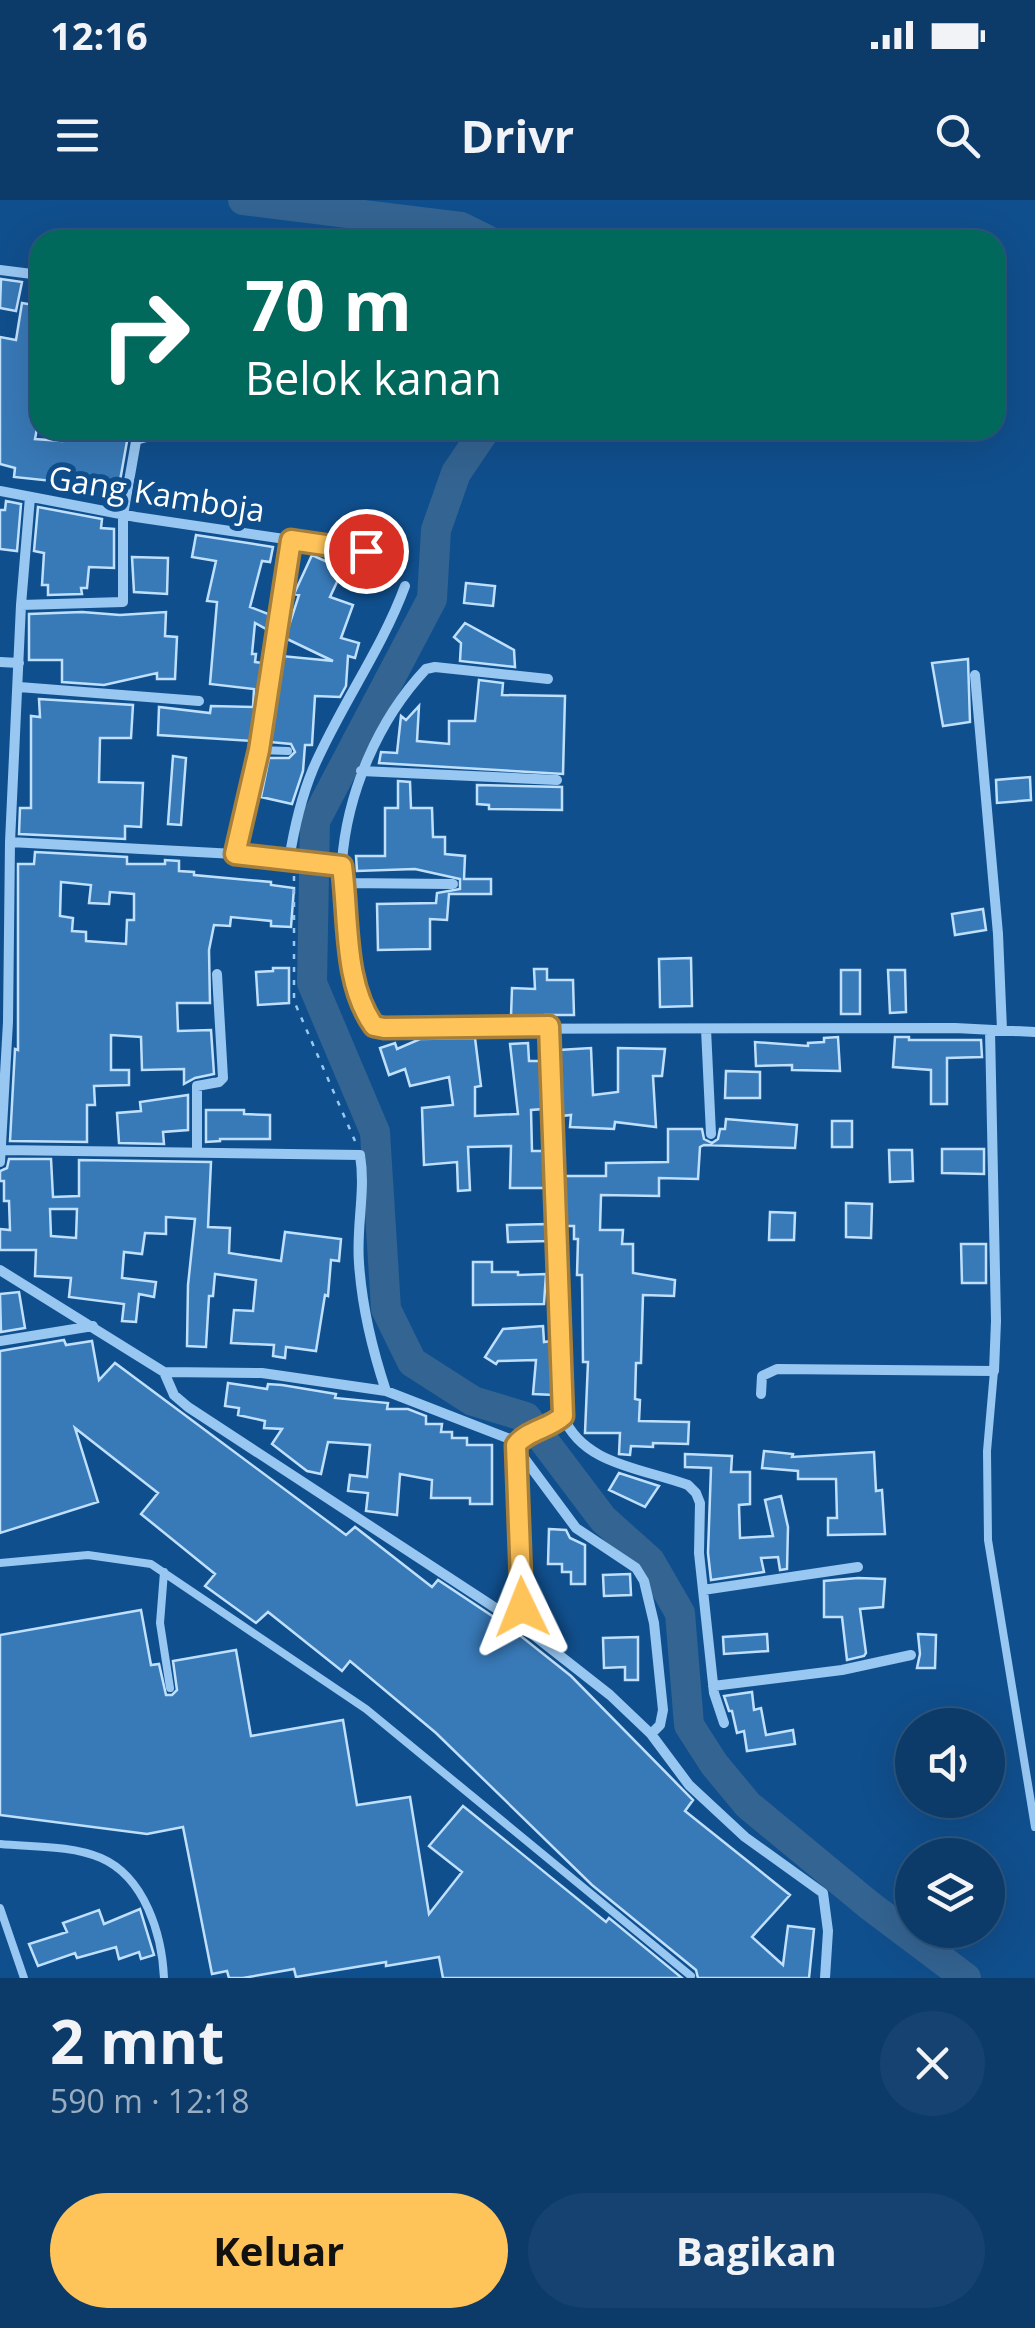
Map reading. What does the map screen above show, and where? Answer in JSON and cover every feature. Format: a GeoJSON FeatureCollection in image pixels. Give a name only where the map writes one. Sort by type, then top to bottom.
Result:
{"type":"FeatureCollection","features":[{"type":"Feature","properties":{"kind":"street"},"geometry":{"type":"LineString","coordinates":[[0,270],[30,274]]}},
{"type":"Feature","properties":{"kind":"street"},"geometry":{"type":"LineString","coordinates":[[21,605],[122,604],[122,514],[136,440]]}},
{"type":"Feature","properties":{"kind":"street","name":"Gang Kamboja"},"geometry":{"type":"LineString","coordinates":[[0,491],[366,551]]}},
{"type":"Feature","properties":{"kind":"street"},"geometry":{"type":"LineString","coordinates":[[30,497],[5,920],[1,1156],[197,1152],[360,1155],[364,1176],[359,1263],[366,1330],[386,1391]]}},
{"type":"Feature","properties":{"kind":"street"},"geometry":{"type":"LineString","coordinates":[[235,854],[259,750],[291,540]]}},
{"type":"Feature","properties":{"kind":"street"},"geometry":{"type":"LineString","coordinates":[[294,860],[294,828],[314,767],[391,624],[404,586]]}},
{"type":"Feature","properties":{"kind":"street"},"geometry":{"type":"LineString","coordinates":[[0,662],[19,663]]}},
{"type":"Feature","properties":{"kind":"street"},"geometry":{"type":"LineString","coordinates":[[548,679],[426,668],[385,727],[361,771],[338,866],[344,883],[360,1001],[374,1026],[1035,1032]]}},
{"type":"Feature","properties":{"kind":"street"},"geometry":{"type":"LineString","coordinates":[[761,1394],[762,1376],[776,1368],[994,1371],[998,934],[975,675]]}},
{"type":"Feature","properties":{"kind":"street"},"geometry":{"type":"LineString","coordinates":[[18,687],[199,702]]}},
{"type":"Feature","properties":{"kind":"street"},"geometry":{"type":"LineString","coordinates":[[361,771],[557,780]]}},
{"type":"Feature","properties":{"kind":"street"},"geometry":{"type":"LineString","coordinates":[[10,842],[235,854],[338,866]]}},
{"type":"Feature","properties":{"kind":"street"},"geometry":{"type":"LineString","coordinates":[[344,883],[453,884]]}},
{"type":"Feature","properties":{"kind":"street"},"geometry":{"type":"LineString","coordinates":[[197,1152],[197,1086],[221,1082],[223,1078],[217,974]]}},
{"type":"Feature","properties":{"kind":"street"},"geometry":{"type":"LineString","coordinates":[[549,1026],[559,1420],[586,1450],[694,1489],[700,1504],[699,1553],[713,1686],[724,1723]]}},
{"type":"Feature","properties":{"kind":"street"},"geometry":{"type":"LineString","coordinates":[[706,1028],[711,1134]]}},
{"type":"Feature","properties":{"kind":"street"},"geometry":{"type":"LineString","coordinates":[[0,1270],[164,1372],[262,1372],[386,1391],[520,1441],[576,1528],[636,1568],[644,1580],[654,1624],[663,1710],[660,1724],[651,1734]]}},
{"type":"Feature","properties":{"kind":"street"},"geometry":{"type":"LineString","coordinates":[[0,1342],[93,1326]]}},
{"type":"Feature","properties":{"kind":"street"},"geometry":{"type":"LineString","coordinates":[[164,1372],[174,1395],[188,1407],[518,1622],[610,1695],[651,1734],[689,1785],[745,1837],[823,1893],[828,1930],[825,1978]]}},
{"type":"Feature","properties":{"kind":"street"},"geometry":{"type":"LineString","coordinates":[[520,1441],[559,1420]]}},
{"type":"Feature","properties":{"kind":"street"},"geometry":{"type":"LineString","coordinates":[[518,1622],[522,1603],[520,1441]]}},
{"type":"Feature","properties":{"kind":"street"},"geometry":{"type":"LineString","coordinates":[[703,1590],[858,1566]]}},
{"type":"Feature","properties":{"kind":"street"},"geometry":{"type":"LineString","coordinates":[[713,1686],[842,1670],[911,1655]]}},
{"type":"Feature","properties":{"kind":"lane"},"geometry":{"type":"LineString","coordinates":[[259,750],[288,751]]}},
{"type":"Feature","properties":{"kind":"lane"},"geometry":{"type":"LineString","coordinates":[[994,1371],[987,1451],[988,1540],[1035,1828]]}},
{"type":"Feature","properties":{"kind":"lane"},"geometry":{"type":"LineString","coordinates":[[0,1564],[88,1555],[151,1564],[366,1710],[692,1976]]}},
{"type":"Feature","properties":{"kind":"lane"},"geometry":{"type":"LineString","coordinates":[[164,1572],[160,1623],[170,1688]]}},
{"type":"Feature","properties":{"kind":"lane"},"geometry":{"type":"LineString","coordinates":[[0,1844],[78,1852],[113,1866],[148,1904],[162,1949],[164,1978]]}},
{"type":"Feature","properties":{"kind":"lane"},"geometry":{"type":"LineString","coordinates":[[0,1908],[24,1978]]}},
{"type":"Feature","properties":{"kind":"path"},"geometry":{"type":"LineString","coordinates":[[294,860],[294,1001],[360,1155]]}},
{"type":"Feature","properties":{"kind":"building"},"geometry":{"type":"Polygon","coordinates":[[[1,279],[22,282],[16,311],[0,308],[1,279]]]}},
{"type":"Feature","properties":{"kind":"building"},"geometry":{"type":"Polygon","coordinates":[[[22,303],[30,304],[30,440],[127,440],[118,492],[100,486],[14,477],[15,468],[0,464],[0,337],[16,340],[22,303]]]}},
{"type":"Feature","properties":{"kind":"building"},"geometry":{"type":"Polygon","coordinates":[[[6,501],[21,504],[17,551],[0,549],[0,510],[5,510],[6,501]]]}},
{"type":"Feature","properties":{"kind":"building"},"geometry":{"type":"Polygon","coordinates":[[[38,507],[102,519],[101,528],[114,529],[114,568],[89,567],[87,588],[81,588],[82,594],[48,595],[48,585],[42,585],[44,553],[34,551],[38,507]]]}},
{"type":"Feature","properties":{"kind":"building"},"geometry":{"type":"Polygon","coordinates":[[[196,535],[273,547],[270,562],[262,561],[250,607],[271,615],[268,630],[255,623],[252,654],[256,654],[255,662],[263,663],[252,741],[158,735],[159,707],[210,713],[211,706],[253,707],[254,689],[210,684],[217,602],[207,601],[216,561],[192,557],[196,535]]]}},
{"type":"Feature","properties":{"kind":"building"},"geometry":{"type":"Polygon","coordinates":[[[312,555],[343,569],[330,597],[353,605],[341,638],[359,643],[355,658],[348,656],[346,686],[340,697],[315,696],[312,745],[305,745],[303,771],[292,804],[261,797],[269,758],[289,758],[295,752],[291,744],[269,742],[282,656],[333,661],[285,638],[299,595],[294,594],[312,555]]]}},
{"type":"Feature","properties":{"kind":"building"},"geometry":{"type":"Polygon","coordinates":[[[132,557],[168,558],[167,594],[134,592],[132,557]]]}},
{"type":"Feature","properties":{"kind":"building"},"geometry":{"type":"Polygon","coordinates":[[[466,583],[495,586],[493,606],[464,603],[466,583]]]}},
{"type":"Feature","properties":{"kind":"building"},"geometry":{"type":"Polygon","coordinates":[[[166,612],[165,636],[177,637],[175,679],[157,679],[157,673],[104,685],[62,682],[62,660],[29,660],[29,614],[166,612]]]}},
{"type":"Feature","properties":{"kind":"building"},"geometry":{"type":"Polygon","coordinates":[[[465,623],[514,650],[515,667],[460,661],[461,643],[454,637],[465,623]]]}},
{"type":"Feature","properties":{"kind":"building"},"geometry":{"type":"Polygon","coordinates":[[[968,659],[970,722],[943,726],[932,663],[968,659]]]}},
{"type":"Feature","properties":{"kind":"building"},"geometry":{"type":"Polygon","coordinates":[[[479,680],[503,683],[502,695],[565,696],[563,774],[379,763],[381,752],[397,753],[401,716],[406,720],[419,706],[417,741],[449,744],[449,721],[475,721],[479,680]]]}},
{"type":"Feature","properties":{"kind":"building"},"geometry":{"type":"Polygon","coordinates":[[[39,699],[133,705],[131,738],[100,738],[99,782],[143,783],[141,827],[125,826],[125,839],[19,834],[20,808],[31,808],[31,716],[40,717],[39,699]]]}},
{"type":"Feature","properties":{"kind":"building"},"geometry":{"type":"Polygon","coordinates":[[[173,756],[186,758],[181,825],[168,824],[173,756]]]}},
{"type":"Feature","properties":{"kind":"building"},"geometry":{"type":"Polygon","coordinates":[[[1030,777],[1031,800],[997,803],[996,780],[1030,777]]]}},
{"type":"Feature","properties":{"kind":"building"},"geometry":{"type":"Polygon","coordinates":[[[398,781],[410,782],[411,808],[432,808],[433,837],[445,837],[445,854],[465,856],[464,879],[491,879],[491,894],[449,894],[447,920],[430,919],[430,949],[378,950],[377,904],[436,903],[437,893],[460,889],[460,879],[415,869],[357,871],[356,856],[385,856],[385,808],[398,808],[398,781]]]}},
{"type":"Feature","properties":{"kind":"building"},"geometry":{"type":"Polygon","coordinates":[[[477,785],[562,787],[562,810],[489,809],[489,805],[477,804],[477,785]]]}},
{"type":"Feature","properties":{"kind":"building"},"geometry":{"type":"Polygon","coordinates":[[[35,852],[127,857],[127,864],[179,861],[179,871],[194,875],[294,888],[291,927],[231,917],[230,926],[214,925],[209,950],[210,1003],[177,1003],[178,1031],[211,1030],[214,1074],[184,1084],[184,1069],[142,1070],[141,1037],[111,1035],[111,1070],[129,1070],[129,1085],[94,1086],[95,1105],[87,1105],[87,1142],[10,1141],[15,1049],[18,1050],[18,864],[34,864],[35,852]],[[61,882],[60,916],[73,918],[72,931],[86,932],[86,941],[126,944],[127,920],[134,920],[134,894],[110,892],[109,904],[89,903],[91,885],[61,882]]]}},
{"type":"Feature","properties":{"kind":"building"},"geometry":{"type":"Polygon","coordinates":[[[983,909],[986,930],[955,935],[952,914],[983,909]]]}},
{"type":"Feature","properties":{"kind":"building"},"geometry":{"type":"Polygon","coordinates":[[[691,958],[692,1006],[660,1007],[659,959],[691,958]]]}},
{"type":"Feature","properties":{"kind":"building"},"geometry":{"type":"Polygon","coordinates":[[[289,968],[289,1003],[258,1005],[256,972],[289,968]]]}},
{"type":"Feature","properties":{"kind":"building"},"geometry":{"type":"Polygon","coordinates":[[[534,969],[547,969],[547,980],[573,980],[574,1015],[545,1015],[545,1019],[511,1016],[512,988],[535,989],[534,969]]]}},
{"type":"Feature","properties":{"kind":"building"},"geometry":{"type":"Polygon","coordinates":[[[841,970],[860,970],[860,1014],[841,1014],[841,970]]]}},
{"type":"Feature","properties":{"kind":"building"},"geometry":{"type":"Polygon","coordinates":[[[888,970],[905,970],[906,1012],[890,1013],[888,970]]]}},
{"type":"Feature","properties":{"kind":"building"},"geometry":{"type":"Polygon","coordinates":[[[838,1037],[840,1071],[792,1070],[792,1065],[756,1066],[755,1042],[808,1046],[824,1042],[824,1038],[838,1037]]]}},
{"type":"Feature","properties":{"kind":"building"},"geometry":{"type":"Polygon","coordinates":[[[895,1037],[981,1040],[982,1057],[947,1058],[947,1104],[931,1104],[931,1070],[893,1067],[895,1037]]]}},
{"type":"Feature","properties":{"kind":"building"},"geometry":{"type":"Polygon","coordinates":[[[475,1038],[481,1086],[475,1087],[475,1116],[518,1114],[510,1044],[528,1043],[529,1061],[541,1061],[543,1109],[531,1110],[532,1151],[545,1151],[546,1188],[510,1188],[511,1146],[468,1147],[470,1190],[458,1191],[457,1162],[424,1165],[422,1108],[453,1105],[449,1077],[410,1086],[405,1069],[389,1075],[380,1048],[395,1043],[397,1049],[420,1039],[475,1038]]]}},
{"type":"Feature","properties":{"kind":"building"},"geometry":{"type":"Polygon","coordinates":[[[591,1048],[593,1095],[618,1092],[618,1048],[665,1049],[662,1076],[653,1076],[656,1127],[615,1122],[614,1129],[570,1127],[571,1115],[561,1116],[559,1050],[591,1048]]]}},
{"type":"Feature","properties":{"kind":"building"},"geometry":{"type":"Polygon","coordinates":[[[726,1071],[760,1072],[760,1098],[725,1098],[726,1071]]]}},
{"type":"Feature","properties":{"kind":"building"},"geometry":{"type":"Polygon","coordinates":[[[188,1095],[188,1130],[163,1132],[164,1144],[119,1143],[117,1113],[141,1111],[140,1102],[188,1095]]]}},
{"type":"Feature","properties":{"kind":"building"},"geometry":{"type":"Polygon","coordinates":[[[206,1110],[270,1115],[270,1139],[206,1142],[206,1110]]]}},
{"type":"Feature","properties":{"kind":"building"},"geometry":{"type":"Polygon","coordinates":[[[726,1119],[797,1125],[795,1148],[704,1145],[700,1147],[698,1179],[659,1178],[659,1196],[601,1195],[600,1230],[623,1230],[622,1244],[633,1244],[633,1273],[675,1280],[674,1296],[643,1295],[641,1363],[636,1363],[639,1421],[689,1422],[688,1444],[631,1446],[630,1455],[619,1454],[620,1433],[585,1433],[588,1362],[583,1362],[582,1275],[577,1275],[578,1239],[574,1239],[574,1226],[565,1226],[563,1176],[606,1176],[606,1163],[668,1162],[668,1129],[702,1129],[704,1139],[712,1143],[718,1139],[720,1129],[725,1129],[726,1119]]]}},
{"type":"Feature","properties":{"kind":"building"},"geometry":{"type":"Polygon","coordinates":[[[832,1121],[852,1121],[852,1147],[832,1147],[832,1121]]]}},
{"type":"Feature","properties":{"kind":"building"},"geometry":{"type":"Polygon","coordinates":[[[942,1149],[984,1149],[984,1174],[942,1173],[942,1149]]]}},
{"type":"Feature","properties":{"kind":"building"},"geometry":{"type":"Polygon","coordinates":[[[889,1150],[912,1150],[913,1181],[890,1182],[889,1150]]]}},
{"type":"Feature","properties":{"kind":"building"},"geometry":{"type":"Polygon","coordinates":[[[9,1159],[51,1159],[53,1197],[79,1196],[79,1160],[211,1162],[208,1227],[230,1228],[229,1253],[281,1261],[285,1232],[341,1239],[339,1261],[331,1260],[316,1351],[286,1347],[285,1358],[273,1356],[274,1345],[231,1343],[234,1310],[253,1311],[256,1280],[215,1274],[213,1296],[209,1296],[206,1347],[187,1346],[195,1219],[166,1217],[166,1234],[145,1233],[142,1254],[124,1252],[122,1278],[156,1282],[154,1297],[139,1294],[136,1322],[122,1321],[124,1304],[69,1297],[71,1278],[35,1276],[36,1250],[0,1250],[0,1229],[10,1230],[9,1201],[4,1201],[4,1181],[0,1181],[0,1171],[7,1168],[9,1159]],[[50,1209],[51,1236],[76,1238],[77,1209],[50,1209]]]}},
{"type":"Feature","properties":{"kind":"building"},"geometry":{"type":"Polygon","coordinates":[[[846,1203],[872,1204],[871,1238],[846,1237],[846,1203]]]}},
{"type":"Feature","properties":{"kind":"building"},"geometry":{"type":"Polygon","coordinates":[[[770,1212],[795,1213],[794,1240],[769,1240],[770,1212]]]}},
{"type":"Feature","properties":{"kind":"building"},"geometry":{"type":"Polygon","coordinates":[[[547,1224],[548,1241],[508,1242],[507,1225],[547,1224]]]}},
{"type":"Feature","properties":{"kind":"building"},"geometry":{"type":"Polygon","coordinates":[[[961,1244],[986,1244],[986,1283],[962,1283],[961,1244]]]}},
{"type":"Feature","properties":{"kind":"building"},"geometry":{"type":"Polygon","coordinates":[[[473,1262],[492,1262],[492,1272],[546,1274],[544,1304],[473,1305],[473,1262]]]}},
{"type":"Feature","properties":{"kind":"building"},"geometry":{"type":"Polygon","coordinates":[[[19,1292],[25,1328],[1,1332],[0,1294],[19,1292]]]}},
{"type":"Feature","properties":{"kind":"building"},"geometry":{"type":"Polygon","coordinates":[[[543,1326],[544,1342],[552,1341],[554,1395],[533,1394],[536,1360],[496,1364],[485,1357],[503,1329],[543,1326]]]}},
{"type":"Feature","properties":{"kind":"building"},"geometry":{"type":"Polygon","coordinates":[[[64,1340],[66,1345],[92,1341],[99,1380],[115,1363],[346,1535],[355,1527],[432,1587],[438,1580],[512,1629],[571,1676],[693,1800],[685,1811],[790,1895],[752,1937],[783,1965],[788,1926],[814,1929],[809,1978],[698,1978],[696,1970],[592,1885],[436,1733],[350,1661],[342,1671],[268,1612],[256,1623],[205,1586],[215,1574],[141,1514],[158,1493],[75,1428],[98,1502],[0,1533],[0,1351],[64,1340]]]}},
{"type":"Feature","properties":{"kind":"building"},"geometry":{"type":"Polygon","coordinates":[[[228,1383],[267,1389],[268,1384],[282,1385],[336,1394],[335,1398],[388,1403],[387,1409],[408,1409],[426,1416],[426,1424],[442,1424],[441,1432],[452,1432],[452,1438],[467,1438],[467,1445],[492,1445],[492,1504],[470,1504],[470,1498],[431,1498],[432,1480],[400,1474],[397,1515],[366,1511],[368,1493],[348,1491],[350,1475],[367,1477],[370,1445],[328,1442],[321,1474],[307,1471],[272,1444],[282,1429],[264,1428],[265,1421],[238,1415],[239,1408],[225,1406],[228,1383]]]}},
{"type":"Feature","properties":{"kind":"building"},"geometry":{"type":"Polygon","coordinates":[[[764,1451],[793,1454],[792,1457],[874,1452],[876,1491],[882,1490],[885,1534],[828,1535],[828,1518],[837,1518],[836,1479],[798,1479],[798,1471],[762,1468],[764,1451]]]}},
{"type":"Feature","properties":{"kind":"building"},"geometry":{"type":"Polygon","coordinates":[[[685,1454],[732,1456],[731,1472],[750,1472],[750,1504],[739,1505],[740,1538],[773,1536],[765,1500],[781,1496],[788,1527],[787,1569],[780,1570],[778,1557],[761,1558],[764,1572],[711,1580],[711,1468],[685,1467],[685,1454]]]}},
{"type":"Feature","properties":{"kind":"building"},"geometry":{"type":"Polygon","coordinates":[[[619,1473],[659,1486],[645,1507],[609,1490],[619,1473]]]}},
{"type":"Feature","properties":{"kind":"building"},"geometry":{"type":"Polygon","coordinates":[[[549,1529],[566,1530],[570,1538],[585,1545],[585,1584],[571,1584],[571,1572],[562,1572],[562,1564],[548,1564],[549,1529]]]}},
{"type":"Feature","properties":{"kind":"building"},"geometry":{"type":"Polygon","coordinates":[[[630,1574],[631,1595],[604,1596],[603,1575],[630,1574]]]}},
{"type":"Feature","properties":{"kind":"building"},"geometry":{"type":"Polygon","coordinates":[[[885,1579],[883,1607],[860,1609],[866,1653],[847,1660],[842,1617],[824,1617],[824,1581],[885,1579]]]}},
{"type":"Feature","properties":{"kind":"building"},"geometry":{"type":"Polygon","coordinates":[[[141,1610],[151,1665],[159,1664],[166,1695],[177,1690],[173,1661],[236,1650],[251,1736],[343,1720],[357,1805],[410,1797],[429,1914],[462,1872],[429,1846],[463,1806],[682,1978],[443,1978],[439,1957],[296,1977],[294,1969],[243,1978],[229,1978],[227,1971],[212,1974],[183,1827],[147,1834],[0,1815],[0,1635],[141,1610]]]}},
{"type":"Feature","properties":{"kind":"building"},"geometry":{"type":"Polygon","coordinates":[[[767,1634],[768,1651],[724,1654],[723,1637],[767,1634]]]}},
{"type":"Feature","properties":{"kind":"building"},"geometry":{"type":"Polygon","coordinates":[[[918,1634],[936,1635],[935,1668],[917,1668],[918,1634]]]}},
{"type":"Feature","properties":{"kind":"building"},"geometry":{"type":"Polygon","coordinates":[[[638,1637],[638,1680],[625,1680],[625,1667],[604,1668],[603,1638],[638,1637]]]}},
{"type":"Feature","properties":{"kind":"building"},"geometry":{"type":"Polygon","coordinates":[[[752,1692],[754,1710],[761,1708],[766,1735],[793,1730],[795,1744],[747,1751],[744,1731],[737,1733],[724,1696],[752,1692]]]}},
{"type":"Feature","properties":{"kind":"building"},"geometry":{"type":"Polygon","coordinates":[[[140,1909],[154,1955],[141,1959],[139,1952],[119,1959],[116,1947],[77,1958],[75,1953],[38,1966],[29,1944],[67,1932],[63,1923],[99,1910],[104,1924],[140,1909]]]}},
{"type":"Feature","properties":{"kind":"waterway"},"geometry":{"type":"LineString","coordinates":[[243,200],[467,230]]}},
{"type":"Feature","properties":{"kind":"waterway"},"geometry":{"type":"LineString","coordinates":[[478,440],[456,473],[436,530],[432,599],[315,821],[312,983],[375,1132],[386,1309],[412,1362],[473,1401],[526,1417],[603,1519],[650,1561],[680,1613],[689,1725],[714,1764],[748,1805],[869,1905],[966,1978]]}},
{"type":"Feature","properties":{"kind":"route"},"geometry":{"type":"LineString","coordinates":[[366,551],[291,540],[259,750],[235,854],[342,866],[354,972],[360,1001],[374,1026],[549,1026],[563,1416],[524,1436],[516,1445],[522,1607]]}}]}
